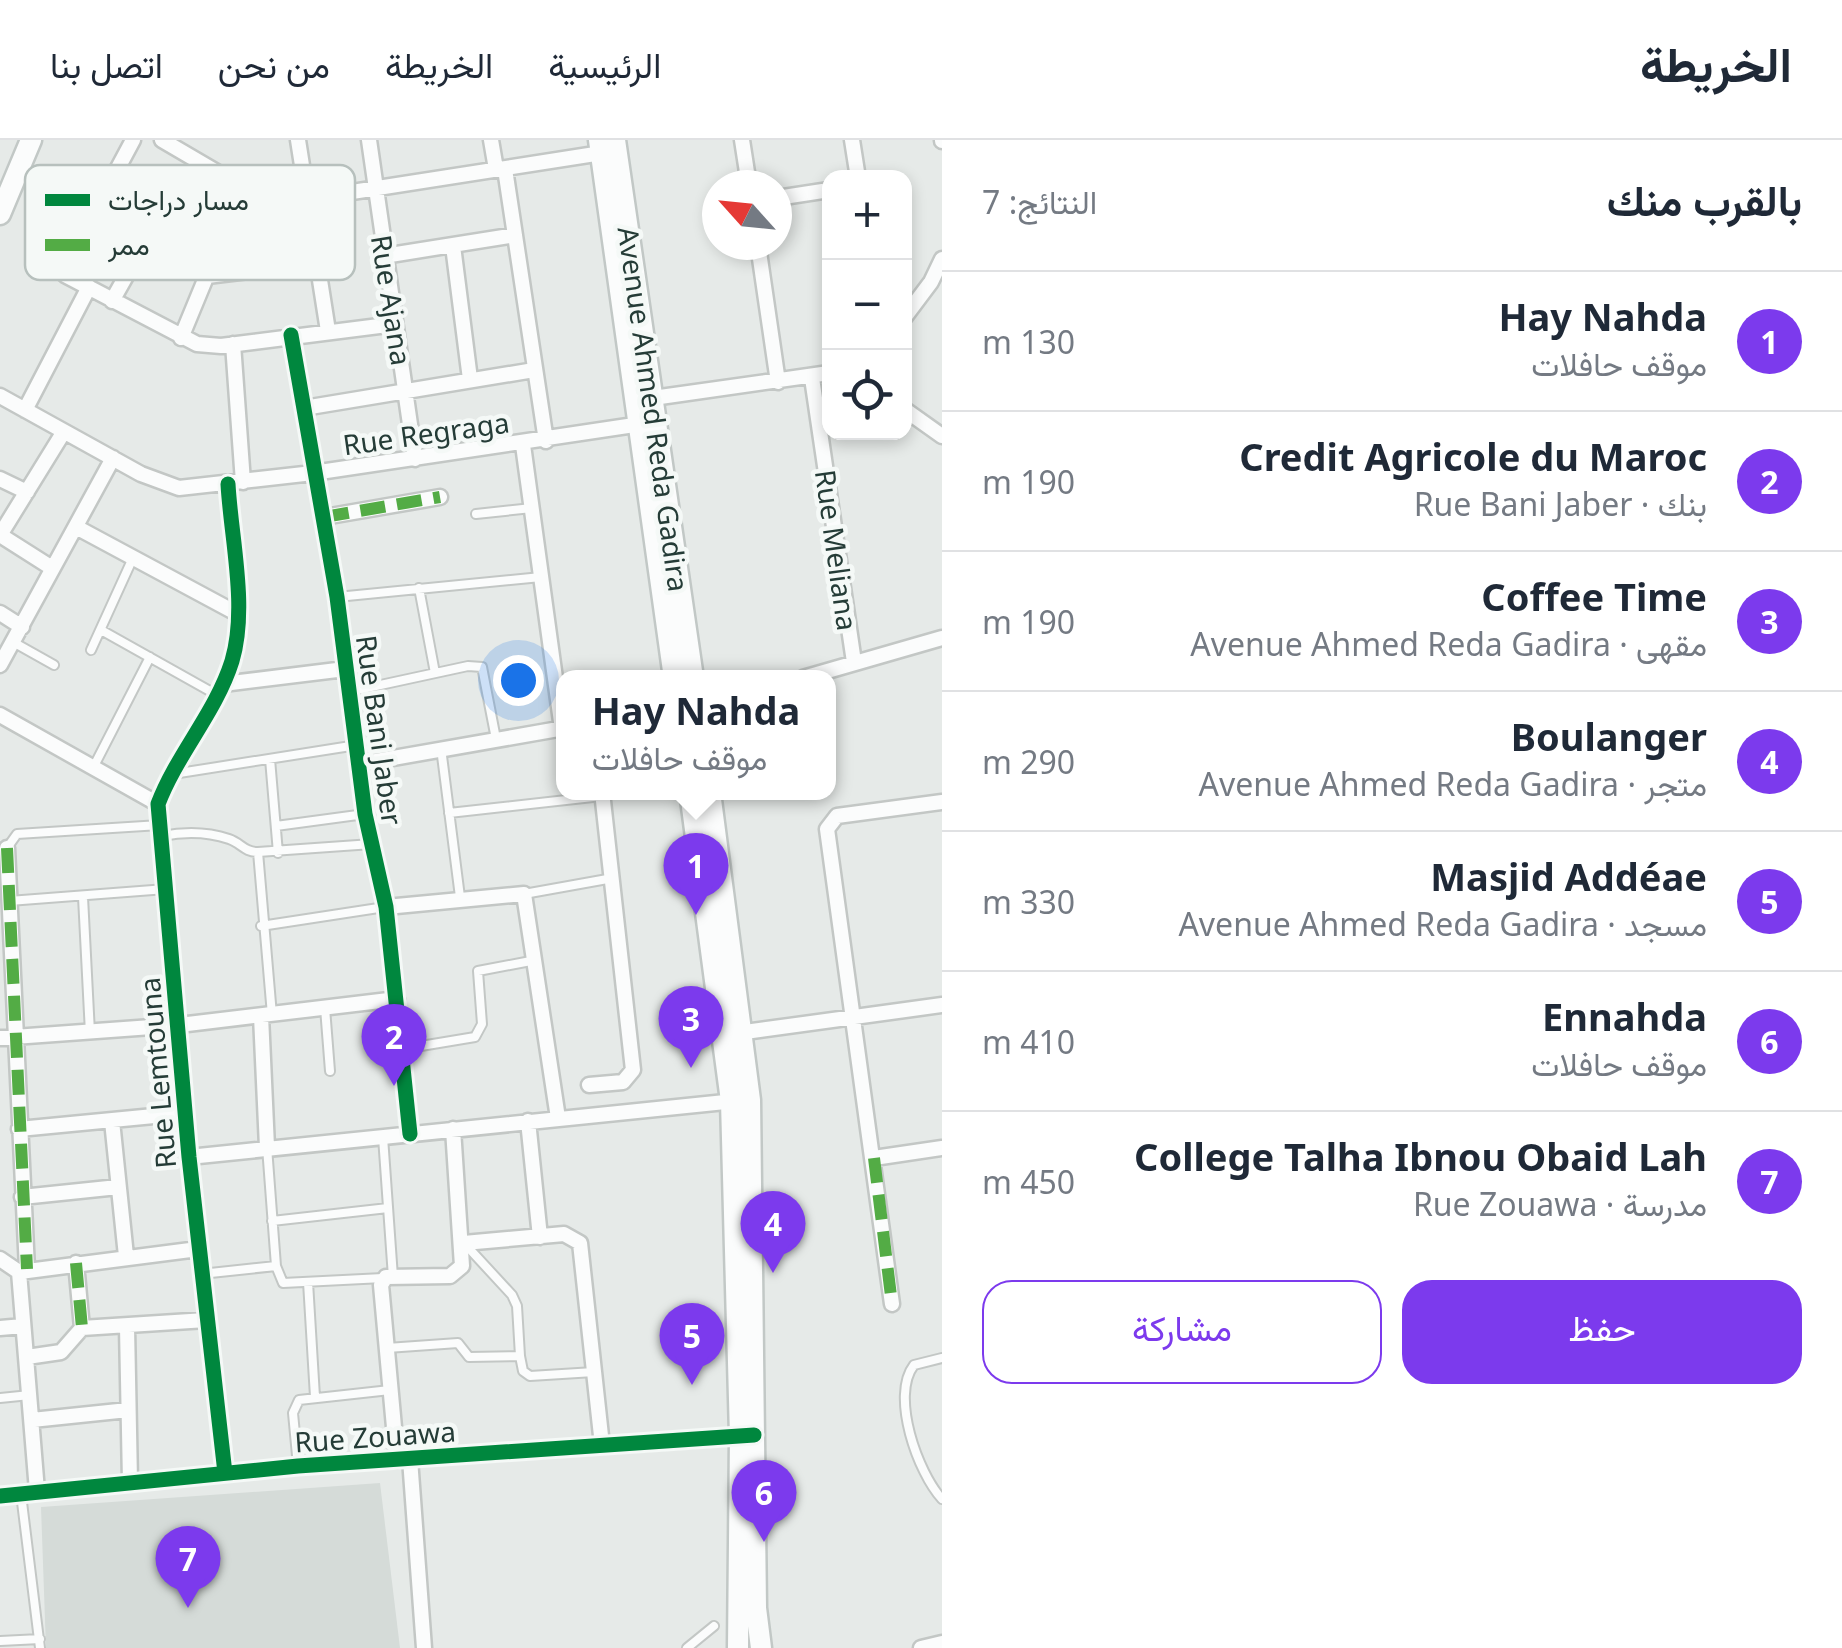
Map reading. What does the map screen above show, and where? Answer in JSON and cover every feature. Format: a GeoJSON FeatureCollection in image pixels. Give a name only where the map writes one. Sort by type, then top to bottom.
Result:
{"type":"FeatureCollection","features":[{"type":"Feature","properties":{"kind":"main road"},"geometry":{"type":"LineString","coordinates":[[0,214],[31,140]]}},
{"type":"Feature","properties":{"kind":"main road","name":"Avenue Ahmed Reda Gadira"},"geometry":{"type":"LineString","coordinates":[[608,146],[653,398],[692,670]]}},
{"type":"Feature","properties":{"kind":"main road","name":"Avenue Ahmed Reda Gadira"},"geometry":{"type":"LineString","coordinates":[[608,146],[673,670]]}},
{"type":"Feature","properties":{"kind":"main road"},"geometry":{"type":"LineString","coordinates":[[691,800],[740,1100]]}},
{"type":"Feature","properties":{"kind":"main road"},"geometry":{"type":"LineString","coordinates":[[711,800],[745,1032],[740,1100],[747,1436],[761,1648]]}},
{"type":"Feature","properties":{"kind":"main road"},"geometry":{"type":"LineString","coordinates":[[738,1648],[747,1436]]}},
{"type":"Feature","properties":{"kind":"street"},"geometry":{"type":"LineString","coordinates":[[121,165],[134,140]]}},
{"type":"Feature","properties":{"kind":"street"},"geometry":{"type":"LineString","coordinates":[[162,140],[205,165]]}},
{"type":"Feature","properties":{"kind":"street"},"geometry":{"type":"LineString","coordinates":[[298,140],[302,165]]}},
{"type":"Feature","properties":{"kind":"street","name":"Rue Ajana"},"geometry":{"type":"LineString","coordinates":[[369,140],[415,460]]}},
{"type":"Feature","properties":{"kind":"street"},"geometry":{"type":"LineString","coordinates":[[492,140],[515,235],[546,441]]}},
{"type":"Feature","properties":{"kind":"street"},"geometry":{"type":"LineString","coordinates":[[742,140],[747,170]]}},
{"type":"Feature","properties":{"kind":"street"},"geometry":{"type":"LineString","coordinates":[[852,140],[857,170]]}},
{"type":"Feature","properties":{"kind":"street"},"geometry":{"type":"LineString","coordinates":[[355,190],[501,169],[608,146]]}},
{"type":"Feature","properties":{"kind":"street"},"geometry":{"type":"LineString","coordinates":[[792,196],[822,191]]}},
{"type":"Feature","properties":{"kind":"street"},"geometry":{"type":"LineString","coordinates":[[384,256],[515,235]]}},
{"type":"Feature","properties":{"kind":"street"},"geometry":{"type":"LineString","coordinates":[[453,246],[470,379]]}},
{"type":"Feature","properties":{"kind":"street"},"geometry":{"type":"LineString","coordinates":[[912,308],[932,282],[942,259]]}},
{"type":"Feature","properties":{"kind":"street"},"geometry":{"type":"LineString","coordinates":[[760,260],[778,382]]}},
{"type":"Feature","properties":{"kind":"street"},"geometry":{"type":"LineString","coordinates":[[78,280],[196,344],[233,344],[395,324]]}},
{"type":"Feature","properties":{"kind":"street"},"geometry":{"type":"LineString","coordinates":[[112,301],[124,280]]}},
{"type":"Feature","properties":{"kind":"street"},"geometry":{"type":"LineString","coordinates":[[181,338],[205,280]]}},
{"type":"Feature","properties":{"kind":"street"},"geometry":{"type":"LineString","coordinates":[[320,280],[328,331]]}},
{"type":"Feature","properties":{"kind":"street"},"geometry":{"type":"LineString","coordinates":[[26,410],[89,287]]}},
{"type":"Feature","properties":{"kind":"street","name":"Rue Bani Jaber"},"geometry":{"type":"LineString","coordinates":[[291,335],[313,474],[324,517],[365,814],[386,907],[410,1134]]}},
{"type":"Feature","properties":{"kind":"street","name":"Rue Lemtouna"},"geometry":{"type":"LineString","coordinates":[[225,1473],[198,1248],[158,804],[169,774],[220,689],[233,657],[238,614],[233,344]]}},
{"type":"Feature","properties":{"kind":"street"},"geometry":{"type":"LineString","coordinates":[[304,408],[534,370]]}},
{"type":"Feature","properties":{"kind":"street"},"geometry":{"type":"LineString","coordinates":[[653,398],[822,376]]}},
{"type":"Feature","properties":{"kind":"street","name":"Rue Meliana"},"geometry":{"type":"LineString","coordinates":[[812,378],[822,398]]}},
{"type":"Feature","properties":{"kind":"street","name":"Rue Regraga"},"geometry":{"type":"LineString","coordinates":[[0,396],[63,434],[167,485],[235,483],[313,474],[641,424]]}},
{"type":"Feature","properties":{"kind":"street"},"geometry":{"type":"LineString","coordinates":[[912,414],[942,436]]}},
{"type":"Feature","properties":{"kind":"street"},"geometry":{"type":"LineString","coordinates":[[52,568],[0,535],[63,434]]}},
{"type":"Feature","properties":{"kind":"street","name":"Rue Meliana"},"geometry":{"type":"LineString","coordinates":[[827,440],[854,662]]}},
{"type":"Feature","properties":{"kind":"street"},"geometry":{"type":"LineString","coordinates":[[523,444],[556,678]]}},
{"type":"Feature","properties":{"kind":"street"},"geometry":{"type":"LineString","coordinates":[[0,665],[113,458]]}},
{"type":"Feature","properties":{"kind":"street"},"geometry":{"type":"LineString","coordinates":[[0,479],[26,492]]}},
{"type":"Feature","properties":{"kind":"street"},"geometry":{"type":"LineString","coordinates":[[324,517],[440,497]]}},
{"type":"Feature","properties":{"kind":"street"},"geometry":{"type":"LineString","coordinates":[[76,527],[238,614]]}},
{"type":"Feature","properties":{"kind":"street"},"geometry":{"type":"LineString","coordinates":[[0,613],[22,627]]}},
{"type":"Feature","properties":{"kind":"street"},"geometry":{"type":"LineString","coordinates":[[828,670],[942,638]]}},
{"type":"Feature","properties":{"kind":"street"},"geometry":{"type":"LineString","coordinates":[[220,689],[345,669]]}},
{"type":"Feature","properties":{"kind":"street"},"geometry":{"type":"LineString","coordinates":[[0,715],[158,804]]}},
{"type":"Feature","properties":{"kind":"street"},"geometry":{"type":"LineString","coordinates":[[359,764],[556,729]]}},
{"type":"Feature","properties":{"kind":"street"},"geometry":{"type":"LineString","coordinates":[[589,1084],[622,1082],[633,1070],[603,800]]}},
{"type":"Feature","properties":{"kind":"street"},"geometry":{"type":"LineString","coordinates":[[892,1304],[827,826],[837,816],[942,802]]}},
{"type":"Feature","properties":{"kind":"street"},"geometry":{"type":"LineString","coordinates":[[8,848],[8,1038],[19,1129],[24,1326],[37,1491]]}},
{"type":"Feature","properties":{"kind":"street"},"geometry":{"type":"LineString","coordinates":[[386,907],[460,897],[524,894],[558,1118]]}},
{"type":"Feature","properties":{"kind":"street"},"geometry":{"type":"LineString","coordinates":[[8,1038],[179,1025],[397,998]]}},
{"type":"Feature","properties":{"kind":"street"},"geometry":{"type":"LineString","coordinates":[[745,1032],[942,1005]]}},
{"type":"Feature","properties":{"kind":"street"},"geometry":{"type":"LineString","coordinates":[[267,1015],[267,1147]]}},
{"type":"Feature","properties":{"kind":"street"},"geometry":{"type":"LineString","coordinates":[[189,1158],[740,1100]]}},
{"type":"Feature","properties":{"kind":"street"},"geometry":{"type":"LineString","coordinates":[[19,1129],[185,1113]]}},
{"type":"Feature","properties":{"kind":"street"},"geometry":{"type":"LineString","coordinates":[[112,1121],[126,1256]]}},
{"type":"Feature","properties":{"kind":"street"},"geometry":{"type":"LineString","coordinates":[[528,1121],[540,1237]]}},
{"type":"Feature","properties":{"kind":"street"},"geometry":{"type":"LineString","coordinates":[[424,1648],[404,1460],[390,1390],[388,1278],[455,1274],[462,1266],[464,1243],[453,1129]]}},
{"type":"Feature","properties":{"kind":"street"},"geometry":{"type":"LineString","coordinates":[[874,1158],[942,1148]]}},
{"type":"Feature","properties":{"kind":"street"},"geometry":{"type":"LineString","coordinates":[[22,1197],[118,1187]]}},
{"type":"Feature","properties":{"kind":"street"},"geometry":{"type":"LineString","coordinates":[[464,1243],[572,1236],[582,1246],[602,1445]]}},
{"type":"Feature","properties":{"kind":"street"},"geometry":{"type":"LineString","coordinates":[[0,1259],[23,1271],[198,1248]]}},
{"type":"Feature","properties":{"kind":"street"},"geometry":{"type":"LineString","coordinates":[[27,1357],[67,1349],[82,1328],[76,1263]]}},
{"type":"Feature","properties":{"kind":"street"},"geometry":{"type":"LineString","coordinates":[[82,1328],[206,1320]]}},
{"type":"Feature","properties":{"kind":"street"},"geometry":{"type":"LineString","coordinates":[[0,1328],[24,1326]]}},
{"type":"Feature","properties":{"kind":"street"},"geometry":{"type":"LineString","coordinates":[[127,1327],[130,1482]]}},
{"type":"Feature","properties":{"kind":"street"},"geometry":{"type":"LineString","coordinates":[[32,1420],[128,1410]]}},
{"type":"Feature","properties":{"kind":"street","name":"Rue Zouawa"},"geometry":{"type":"LineString","coordinates":[[0,1496],[298,1466],[747,1436]]}},
{"type":"Feature","properties":{"kind":"street"},"geometry":{"type":"LineString","coordinates":[[921,1648],[939,1645]]}},
{"type":"Feature","properties":{"kind":"lane"},"geometry":{"type":"LineString","coordinates":[[476,514],[532,508]]}},
{"type":"Feature","properties":{"kind":"lane"},"geometry":{"type":"LineString","coordinates":[[91,650],[132,560]]}},
{"type":"Feature","properties":{"kind":"lane"},"geometry":{"type":"LineString","coordinates":[[336,597],[542,577]]}},
{"type":"Feature","properties":{"kind":"lane"},"geometry":{"type":"LineString","coordinates":[[419,588],[435,673]]}},
{"type":"Feature","properties":{"kind":"lane"},"geometry":{"type":"LineString","coordinates":[[101,630],[220,689]]}},
{"type":"Feature","properties":{"kind":"lane"},"geometry":{"type":"LineString","coordinates":[[13,642],[54,664]]}},
{"type":"Feature","properties":{"kind":"lane"},"geometry":{"type":"LineString","coordinates":[[94,766],[150,656]]}},
{"type":"Feature","properties":{"kind":"lane"},"geometry":{"type":"LineString","coordinates":[[348,692],[435,673],[482,668],[496,739]]}},
{"type":"Feature","properties":{"kind":"lane"},"geometry":{"type":"LineString","coordinates":[[169,774],[356,745]]}},
{"type":"Feature","properties":{"kind":"lane"},"geometry":{"type":"LineString","coordinates":[[441,747],[460,897]]}},
{"type":"Feature","properties":{"kind":"lane"},"geometry":{"type":"LineString","coordinates":[[270,759],[278,852]]}},
{"type":"Feature","properties":{"kind":"lane"},"geometry":{"type":"LineString","coordinates":[[449,813],[556,800]]}},
{"type":"Feature","properties":{"kind":"lane"},"geometry":{"type":"LineString","coordinates":[[276,826],[365,814]]}},
{"type":"Feature","properties":{"kind":"lane"},"geometry":{"type":"LineString","coordinates":[[8,848],[17,834],[160,831],[231,839],[246,852],[372,844]]}},
{"type":"Feature","properties":{"kind":"lane"},"geometry":{"type":"LineString","coordinates":[[258,852],[267,1015]]}},
{"type":"Feature","properties":{"kind":"lane"},"geometry":{"type":"LineString","coordinates":[[524,894],[613,878]]}},
{"type":"Feature","properties":{"kind":"lane"},"geometry":{"type":"LineString","coordinates":[[9,901],[166,888]]}},
{"type":"Feature","properties":{"kind":"lane"},"geometry":{"type":"LineString","coordinates":[[83,897],[90,1033]]}},
{"type":"Feature","properties":{"kind":"lane"},"geometry":{"type":"LineString","coordinates":[[261,926],[386,907]]}},
{"type":"Feature","properties":{"kind":"lane"},"geometry":{"type":"LineString","coordinates":[[403,1049],[475,1037],[482,1024],[478,971],[536,960]]}},
{"type":"Feature","properties":{"kind":"lane"},"geometry":{"type":"LineString","coordinates":[[325,1008],[330,1071]]}},
{"type":"Feature","properties":{"kind":"lane"},"geometry":{"type":"LineString","coordinates":[[267,1147],[276,1266],[283,1282],[388,1278],[382,1137]]}},
{"type":"Feature","properties":{"kind":"lane"},"geometry":{"type":"LineString","coordinates":[[272,1221],[388,1208]]}},
{"type":"Feature","properties":{"kind":"lane"},"geometry":{"type":"LineString","coordinates":[[464,1243],[512,1295],[517,1306],[523,1371],[530,1376],[594,1372]]}},
{"type":"Feature","properties":{"kind":"lane"},"geometry":{"type":"LineString","coordinates":[[201,1274],[276,1266]]}},
{"type":"Feature","properties":{"kind":"lane"},"geometry":{"type":"LineString","coordinates":[[308,1282],[315,1397]]}},
{"type":"Feature","properties":{"kind":"lane"},"geometry":{"type":"LineString","coordinates":[[387,1348],[458,1343],[469,1357],[520,1356]]}},
{"type":"Feature","properties":{"kind":"lane"},"geometry":{"type":"LineString","coordinates":[[942,1358],[914,1365],[905,1388],[917,1460],[942,1498]]}},
{"type":"Feature","properties":{"kind":"lane"},"geometry":{"type":"LineString","coordinates":[[298,1466],[294,1406],[315,1397],[390,1390]]}},
{"type":"Feature","properties":{"kind":"lane"},"geometry":{"type":"LineString","coordinates":[[0,1398],[30,1395]]}},
{"type":"Feature","properties":{"kind":"lane"},"geometry":{"type":"LineString","coordinates":[[0,1641],[40,1644],[21,1494]]}},
{"type":"Feature","properties":{"kind":"lane"},"geometry":{"type":"LineString","coordinates":[[687,1648],[714,1626]]}},
{"type":"Feature","properties":{"kind":"shaded area"},"geometry":{"type":"Polygon","coordinates":[[[380,1483],[400,1648],[46,1648],[41,1507],[380,1483]]]}},
{"type":"Feature","properties":{"kind":"marked path"},"geometry":{"type":"LineString","coordinates":[[324,517],[440,497]]}},
{"type":"Feature","properties":{"kind":"marked path"},"geometry":{"type":"LineString","coordinates":[[7,848],[27,1269]]}},
{"type":"Feature","properties":{"kind":"marked path"},"geometry":{"type":"LineString","coordinates":[[874,1158],[892,1304]]}},
{"type":"Feature","properties":{"kind":"marked path"},"geometry":{"type":"LineString","coordinates":[[76,1263],[82,1328]]}},
{"type":"Feature","properties":{"kind":"cycle path"},"geometry":{"type":"LineString","coordinates":[[291,335],[337,597],[365,814],[386,907],[410,1134]]}},
{"type":"Feature","properties":{"kind":"cycle path"},"geometry":{"type":"LineString","coordinates":[[225,1473],[189,1157],[158,804],[225,680],[237,640],[239,596],[228,484]]}},
{"type":"Feature","properties":{"kind":"cycle path"},"geometry":{"type":"LineString","coordinates":[[0,1496],[298,1466],[754,1435]]}},
{"type":"Feature","properties":{"kind":"place","name":"Hay Nahda"},"geometry":{"type":"Point","coordinates":[696,915]}},
{"type":"Feature","properties":{"kind":"place","name":"Coffee Time"},"geometry":{"type":"Point","coordinates":[691,1068]}},
{"type":"Feature","properties":{"kind":"place","name":"Credit Agricole du Maroc"},"geometry":{"type":"Point","coordinates":[394,1086]}},
{"type":"Feature","properties":{"kind":"place","name":"Boulanger"},"geometry":{"type":"Point","coordinates":[773,1273]}},
{"type":"Feature","properties":{"kind":"place","name":"Masjid Addéae"},"geometry":{"type":"Point","coordinates":[692,1385]}},
{"type":"Feature","properties":{"kind":"place","name":"Ennahda"},"geometry":{"type":"Point","coordinates":[764,1542]}},
{"type":"Feature","properties":{"kind":"place","name":"College Talha Ibnou Obaid Lah"},"geometry":{"type":"Point","coordinates":[188,1608]}}]}
